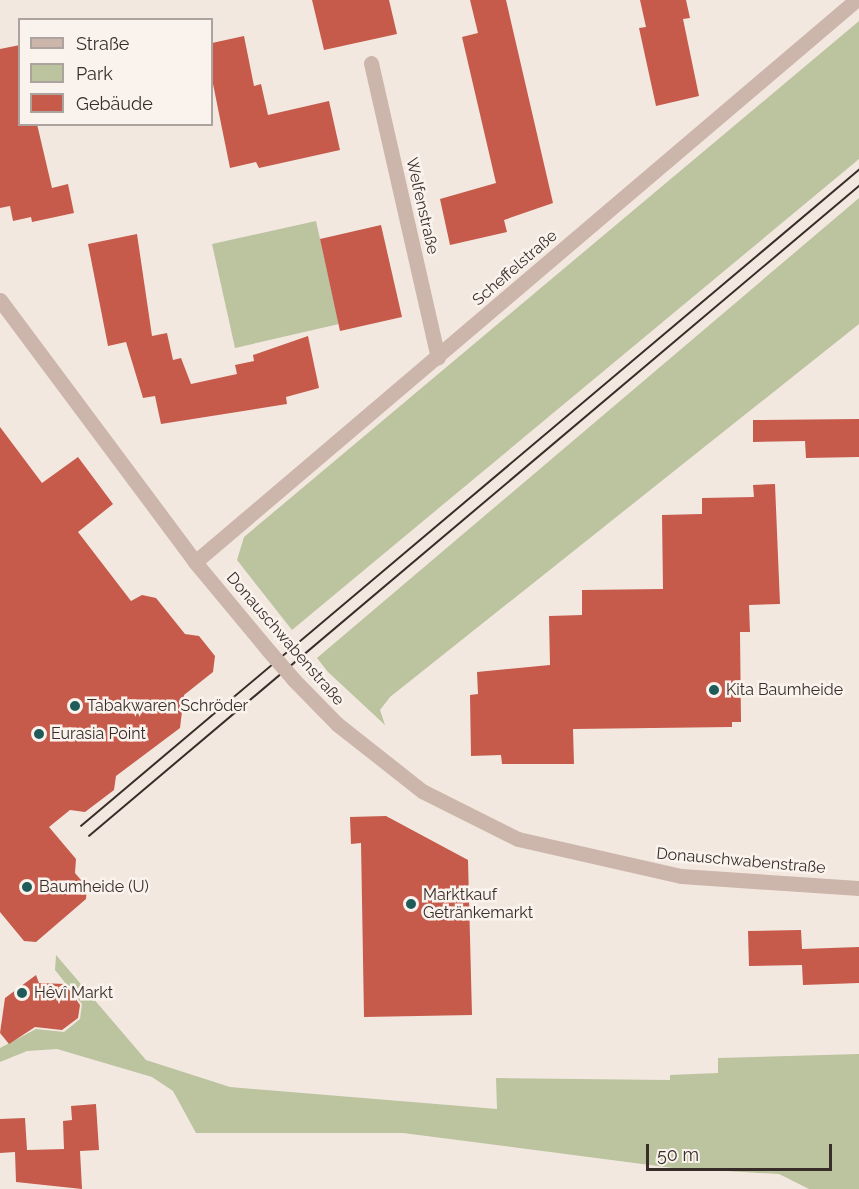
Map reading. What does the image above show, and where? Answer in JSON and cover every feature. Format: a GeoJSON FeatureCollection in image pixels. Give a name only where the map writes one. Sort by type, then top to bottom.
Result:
{"type":"FeatureCollection","features":[{"type":"Feature","properties":{"kind":"street","name":"Scheffelstraße"},"geometry":{"type":"LineString","coordinates":[[195,562],[856,0]]}},
{"type":"Feature","properties":{"kind":"street","name":"Welfenstraße"},"geometry":{"type":"LineString","coordinates":[[371,63],[438,357]]}},
{"type":"Feature","properties":{"kind":"street","name":"Donauschwabenstraße"},"geometry":{"type":"LineString","coordinates":[[0,300],[195,562],[268,650],[337,724],[422,791],[518,839],[681,876],[859,888]]}},
{"type":"Feature","properties":{"kind":"green space"},"geometry":{"type":"Polygon","coordinates":[[[859,21],[859,159],[292,630],[237,560],[244,537],[859,21]]]}},
{"type":"Feature","properties":{"kind":"green space"},"geometry":{"type":"Polygon","coordinates":[[[859,198],[859,324],[390,697],[380,710],[385,725],[328,672],[317,658],[859,198]]]}},
{"type":"Feature","properties":{"kind":"green space"},"geometry":{"type":"Polygon","coordinates":[[[316,221],[339,324],[235,348],[212,244],[316,221]]]}},
{"type":"Feature","properties":{"kind":"green space"},"geometry":{"type":"Polygon","coordinates":[[[56,955],[146,1060],[230,1087],[497,1109],[496,1078],[670,1080],[670,1075],[718,1073],[718,1058],[859,1054],[859,1189],[809,1189],[779,1174],[673,1168],[403,1133],[196,1133],[173,1091],[152,1077],[57,1049],[27,1051],[0,1062],[0,1048],[36,1029],[64,1032],[80,1019],[82,1004],[55,970],[56,955]]]}},
{"type":"Feature","properties":{"kind":"building"},"geometry":{"type":"Polygon","coordinates":[[[312,0],[389,0],[397,34],[324,50],[312,0]]]}},
{"type":"Feature","properties":{"kind":"building"},"geometry":{"type":"Polygon","coordinates":[[[470,0],[506,0],[553,203],[504,220],[507,232],[450,245],[440,199],[496,183],[462,37],[478,33],[470,0]]]}},
{"type":"Feature","properties":{"kind":"building"},"geometry":{"type":"Polygon","coordinates":[[[640,0],[686,0],[690,18],[683,19],[699,96],[656,106],[639,28],[646,27],[640,0]]]}},
{"type":"Feature","properties":{"kind":"building"},"geometry":{"type":"Polygon","coordinates":[[[244,36],[254,86],[261,84],[268,115],[329,101],[340,150],[259,168],[256,162],[230,168],[213,84],[213,43],[244,36]]]}},
{"type":"Feature","properties":{"kind":"building"},"geometry":{"type":"Polygon","coordinates":[[[18,45],[18,126],[37,126],[52,188],[68,184],[74,213],[32,222],[31,217],[13,221],[10,206],[0,208],[0,49],[18,45]]]}},
{"type":"Feature","properties":{"kind":"building"},"geometry":{"type":"Polygon","coordinates":[[[381,225],[402,317],[340,331],[320,239],[381,225]]]}},
{"type":"Feature","properties":{"kind":"building"},"geometry":{"type":"Polygon","coordinates":[[[137,234],[152,336],[167,333],[173,360],[181,358],[191,384],[237,374],[235,365],[254,361],[253,355],[308,336],[319,388],[286,397],[287,404],[161,424],[155,396],[143,398],[126,342],[108,346],[88,244],[137,234]]]}},
{"type":"Feature","properties":{"kind":"building"},"geometry":{"type":"Polygon","coordinates":[[[859,419],[859,457],[806,458],[805,441],[753,442],[753,420],[859,419]]]}},
{"type":"Feature","properties":{"kind":"building"},"geometry":{"type":"Polygon","coordinates":[[[0,427],[42,483],[78,457],[113,504],[78,532],[131,601],[142,595],[156,598],[185,634],[199,636],[215,656],[213,672],[184,695],[180,728],[116,776],[114,790],[85,812],[70,810],[49,827],[76,859],[75,873],[87,887],[86,899],[36,942],[24,941],[0,912],[0,427]]]}},
{"type":"Feature","properties":{"kind":"building"},"geometry":{"type":"Polygon","coordinates":[[[775,484],[780,604],[749,605],[750,632],[740,632],[741,722],[732,722],[732,727],[573,729],[574,764],[502,764],[501,755],[471,756],[470,695],[478,694],[477,672],[550,665],[549,616],[582,615],[582,590],[663,589],[662,515],[702,514],[702,498],[754,497],[753,485],[775,484]]]}},
{"type":"Feature","properties":{"kind":"building"},"geometry":{"type":"Polygon","coordinates":[[[386,816],[468,860],[472,1015],[364,1017],[361,843],[351,844],[350,817],[386,816]]]}},
{"type":"Feature","properties":{"kind":"building"},"geometry":{"type":"Polygon","coordinates":[[[801,930],[802,949],[859,947],[859,983],[803,985],[802,965],[749,966],[748,931],[801,930]]]}},
{"type":"Feature","properties":{"kind":"building"},"geometry":{"type":"Polygon","coordinates":[[[36,975],[39,983],[65,984],[80,1005],[78,1018],[62,1030],[35,1027],[9,1044],[0,1033],[5,998],[36,975]]]}},
{"type":"Feature","properties":{"kind":"building"},"geometry":{"type":"Polygon","coordinates":[[[96,1104],[99,1150],[80,1151],[82,1189],[16,1182],[15,1152],[0,1153],[0,1119],[25,1118],[27,1150],[64,1149],[63,1121],[72,1120],[71,1106],[96,1104]]]}},
{"type":"Feature","properties":{"kind":"tram line"},"geometry":{"type":"LineString","coordinates":[[81,826],[859,170]]}},
{"type":"Feature","properties":{"kind":"tram line"},"geometry":{"type":"LineString","coordinates":[[89,836],[859,186]]}},
{"type":"Feature","properties":{"kind":"place","name":"Kita Baumheide"},"geometry":{"type":"Point","coordinates":[714,690]}},
{"type":"Feature","properties":{"kind":"place","name":"Tabakwaren Schröder"},"geometry":{"type":"Point","coordinates":[75,706]}},
{"type":"Feature","properties":{"kind":"place","name":"Eurasia Point"},"geometry":{"type":"Point","coordinates":[39,734]}},
{"type":"Feature","properties":{"kind":"place","name":"Baumheide (U)"},"geometry":{"type":"Point","coordinates":[27,887]}},
{"type":"Feature","properties":{"kind":"place","name":"Marktkauf Getränkemarkt"},"geometry":{"type":"Point","coordinates":[411,904]}},
{"type":"Feature","properties":{"kind":"place","name":"Hêvî Markt"},"geometry":{"type":"Point","coordinates":[22,993]}}]}
